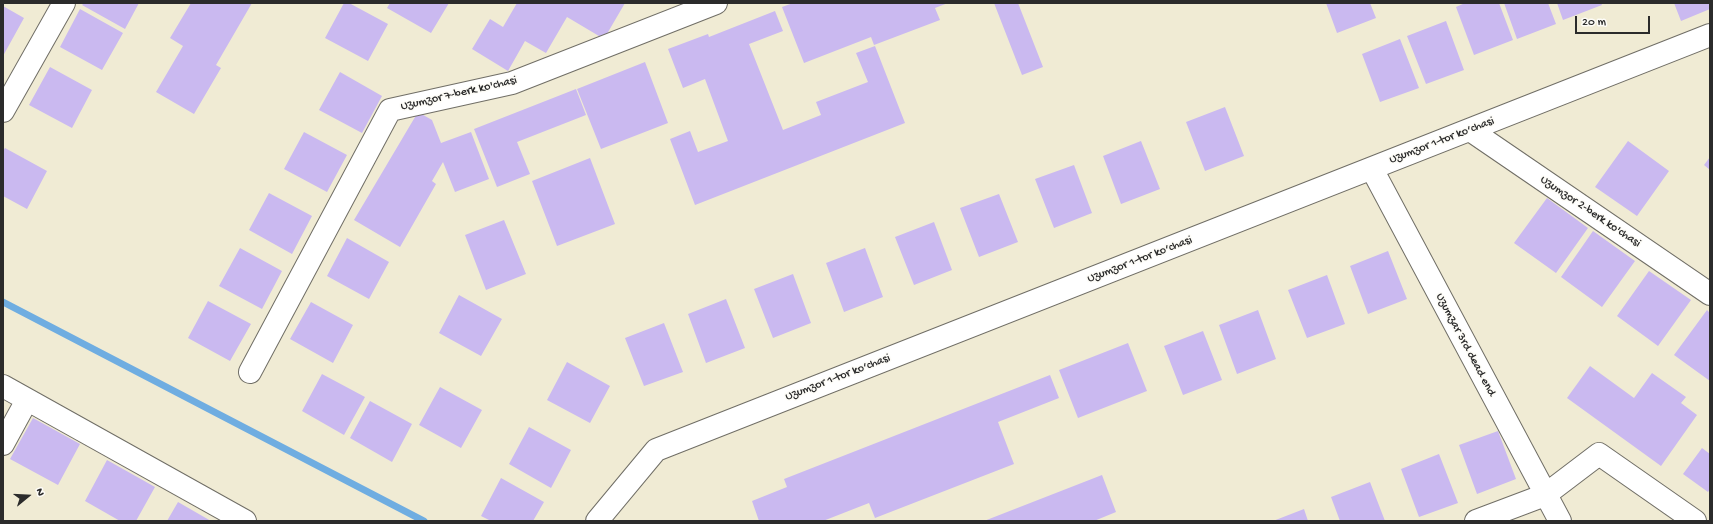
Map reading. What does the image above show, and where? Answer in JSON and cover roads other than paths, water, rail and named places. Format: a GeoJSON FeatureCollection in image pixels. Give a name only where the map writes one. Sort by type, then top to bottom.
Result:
{"type":"FeatureCollection","features":[{"type":"Feature","properties":{"kind":"street"},"geometry":{"type":"LineString","coordinates":[[3,111],[64,3]]}},
{"type":"Feature","properties":{"kind":"street","name":"Uzumzor 7-berk ko'chasi"},"geometry":{"type":"LineString","coordinates":[[250,372],[390,110],[512,83],[716,3]]}},
{"type":"Feature","properties":{"kind":"street","name":"Uzumzor 1-tor ko‘chasi"},"geometry":{"type":"LineString","coordinates":[[597,521],[656,450],[1470,130],[1705,43]]}},
{"type":"Feature","properties":{"kind":"street","name":"Uzumzor 2-berk ko'chasi"},"geometry":{"type":"LineString","coordinates":[[1470,130],[1710,294]]}},
{"type":"Feature","properties":{"kind":"street","name":"Uzumzar 3rd dead end"},"geometry":{"type":"LineString","coordinates":[[1372,169],[1560,521]]}},
{"type":"Feature","properties":{"kind":"street"},"geometry":{"type":"LineString","coordinates":[[3,386],[245,521]]}},
{"type":"Feature","properties":{"kind":"street"},"geometry":{"type":"LineString","coordinates":[[3,444],[27,400]]}},
{"type":"Feature","properties":{"kind":"street"},"geometry":{"type":"LineString","coordinates":[[1476,521],[1545,495],[1599,454],[1695,521]]}},
{"type":"Feature","properties":{"kind":"waterway"},"geometry":{"type":"LineString","coordinates":[[3,302],[424,521]]}}]}
